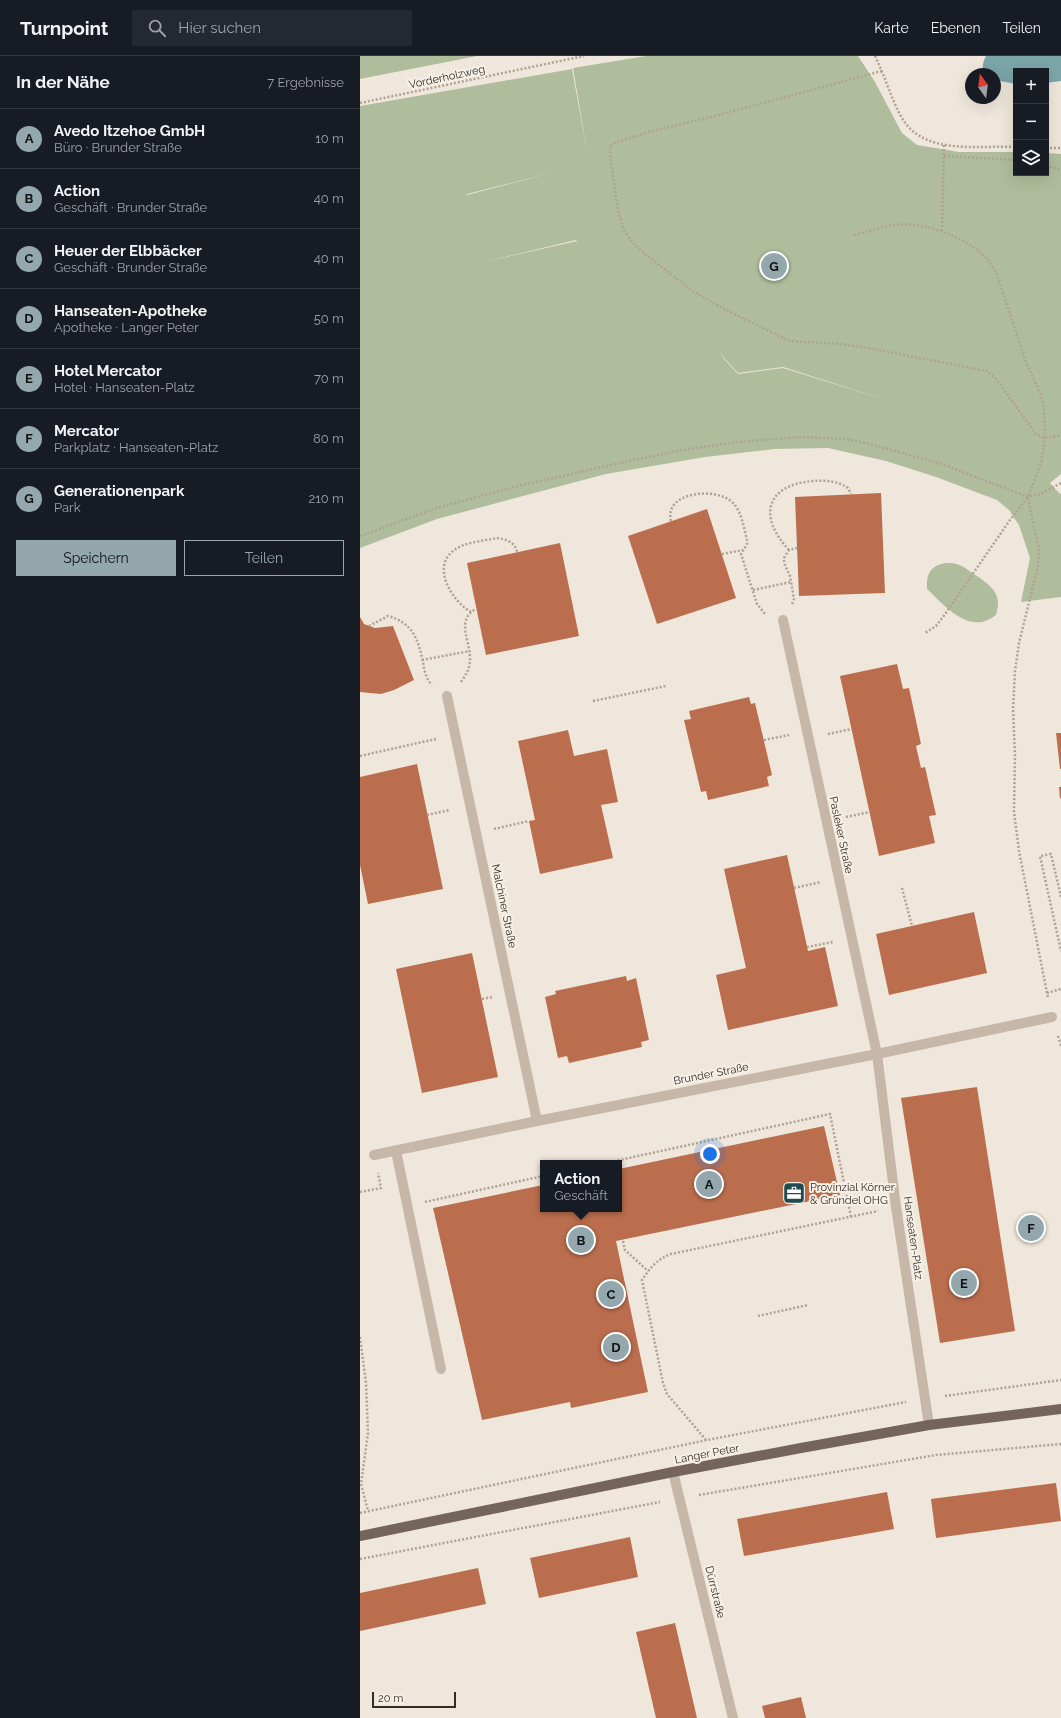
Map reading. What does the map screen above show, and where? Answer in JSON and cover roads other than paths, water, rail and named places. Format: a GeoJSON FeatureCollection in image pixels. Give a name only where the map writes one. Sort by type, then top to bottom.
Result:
{"type":"FeatureCollection","features":[{"type":"Feature","properties":{"kind":"main road","name":"Langer Peter"},"geometry":{"type":"LineString","coordinates":[[360,1536],[673,1472],[929,1425],[1061,1409]]}},
{"type":"Feature","properties":{"kind":"street","name":"Pasleker Straße"},"geometry":{"type":"LineString","coordinates":[[783,620],[877,1054]]}},
{"type":"Feature","properties":{"kind":"street","name":"Malchiner Straße"},"geometry":{"type":"LineString","coordinates":[[447,696],[537,1120]]}},
{"type":"Feature","properties":{"kind":"street","name":"Brunder Straße"},"geometry":{"type":"LineString","coordinates":[[374,1156],[537,1120],[877,1054],[1052,1017]]}},
{"type":"Feature","properties":{"kind":"street","name":"Hanseaten-Platz"},"geometry":{"type":"LineString","coordinates":[[877,1054],[896,1207],[929,1425]]}},
{"type":"Feature","properties":{"kind":"street"},"geometry":{"type":"LineString","coordinates":[[396,1151],[440,1370]]}},
{"type":"Feature","properties":{"kind":"street","name":"Dürrstraße"},"geometry":{"type":"LineString","coordinates":[[673,1472],[733,1718]]}},
{"type":"Feature","properties":{"kind":"water"},"geometry":{"type":"Polygon","coordinates":[[[986,56],[1061,56],[1061,81],[1049,83],[1049,68],[1013,68],[1013,83],[1001,81],[1001,68],[983,68],[986,56]]]}},
{"type":"Feature","properties":{"kind":"place","name":"Generationenpark"},"geometry":{"type":"Point","coordinates":[774,266]}},
{"type":"Feature","properties":{"kind":"place","name":"Avedo Itzehoe GmbH"},"geometry":{"type":"Point","coordinates":[709,1184]}},
{"type":"Feature","properties":{"kind":"place","name":"Provinzial Körner & Gründel OHG"},"geometry":{"type":"Point","coordinates":[794,1193]}},
{"type":"Feature","properties":{"kind":"place","name":"Mercator"},"geometry":{"type":"Point","coordinates":[1031,1228]}},
{"type":"Feature","properties":{"kind":"place","name":"Action"},"geometry":{"type":"Point","coordinates":[581,1240]}},
{"type":"Feature","properties":{"kind":"place","name":"Hotel Mercator"},"geometry":{"type":"Point","coordinates":[964,1283]}},
{"type":"Feature","properties":{"kind":"place","name":"Heuer der Elbbäcker"},"geometry":{"type":"Point","coordinates":[611,1294]}},
{"type":"Feature","properties":{"kind":"place","name":"Hanseaten-Apotheke"},"geometry":{"type":"Point","coordinates":[616,1347]}}]}
